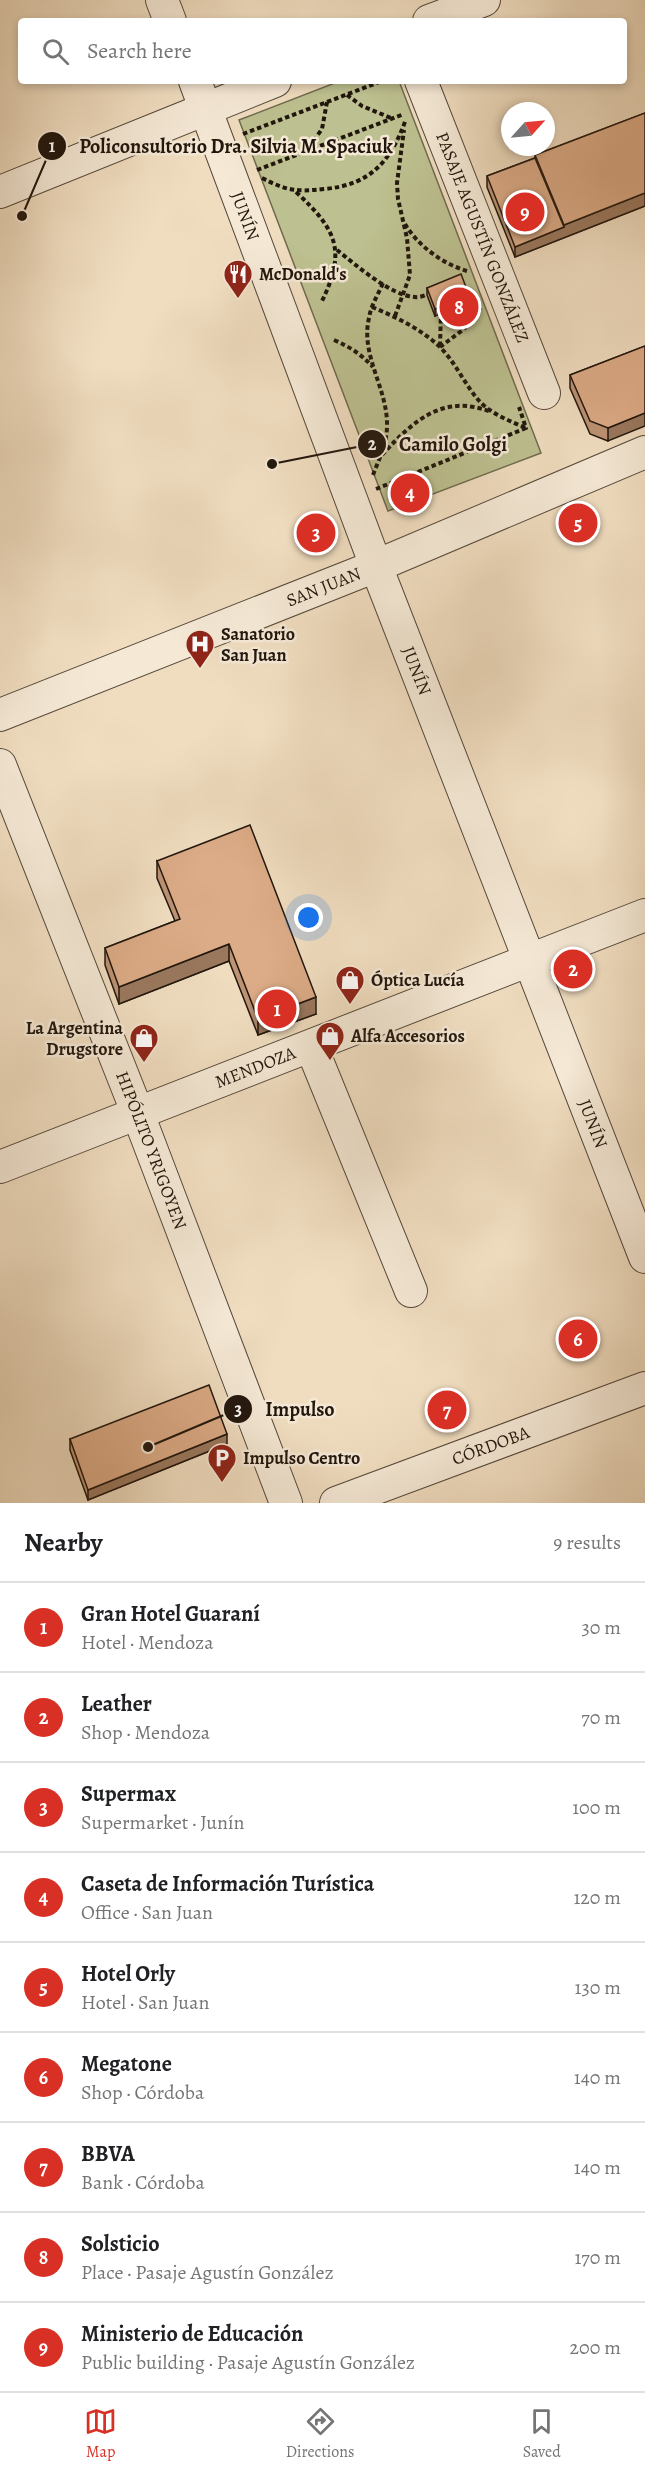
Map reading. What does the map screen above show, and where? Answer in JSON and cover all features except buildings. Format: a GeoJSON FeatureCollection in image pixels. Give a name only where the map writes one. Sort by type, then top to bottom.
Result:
{"type":"FeatureCollection","features":[{"type":"Feature","properties":{"kind":"street"},"geometry":{"type":"LineString","coordinates":[[162,0],[169,18]]}},
{"type":"Feature","properties":{"kind":"street"},"geometry":{"type":"LineString","coordinates":[[437,18],[484,0]]}},
{"type":"Feature","properties":{"kind":"street"},"geometry":{"type":"LineString","coordinates":[[0,192],[200,94],[257,84]]}},
{"type":"Feature","properties":{"kind":"street","name":"PASAJE AGUSTÍN GONZÁLEZ"},"geometry":{"type":"LineString","coordinates":[[422,84],[531,399]]}},
{"type":"Feature","properties":{"kind":"street","name":"JUNÍN"},"geometry":{"type":"LineString","coordinates":[[200,94],[358,496],[376,566],[645,1257]]}},
{"type":"Feature","properties":{"kind":"street","name":"SAN JUAN"},"geometry":{"type":"LineString","coordinates":[[0,715],[376,566],[645,452]]}},
{"type":"Feature","properties":{"kind":"street","name":"HIPÓLITO YRIGOYEN"},"geometry":{"type":"LineString","coordinates":[[0,765],[138,1114],[286,1503]]}},
{"type":"Feature","properties":{"kind":"street","name":"MENDOZA"},"geometry":{"type":"LineString","coordinates":[[0,1167],[645,915]]}},
{"type":"Feature","properties":{"kind":"street"},"geometry":{"type":"LineString","coordinates":[[311,1046],[411,1291]]}},
{"type":"Feature","properties":{"kind":"street","name":"CÓRDOBA"},"geometry":{"type":"LineString","coordinates":[[336,1503],[645,1388]]}},
{"type":"Feature","properties":{"kind":"path"},"geometry":{"type":"LineString","coordinates":[[219,143],[374,84]]}},
{"type":"Feature","properties":{"kind":"path"},"geometry":{"type":"LineString","coordinates":[[346,94],[374,112],[392,118]]}},
{"type":"Feature","properties":{"kind":"path"},"geometry":{"type":"LineString","coordinates":[[304,153],[322,129],[327,102]]}},
{"type":"Feature","properties":{"kind":"path"},"geometry":{"type":"LineString","coordinates":[[408,113],[250,172],[295,192],[322,217],[337,250],[383,283],[403,294],[417,298],[434,292]]}},
{"type":"Feature","properties":{"kind":"path"},"geometry":{"type":"LineString","coordinates":[[295,192],[336,188],[368,176],[390,153],[408,113]]}},
{"type":"Feature","properties":{"kind":"path"},"geometry":{"type":"LineString","coordinates":[[408,113],[412,124]]}},
{"type":"Feature","properties":{"kind":"path"},"geometry":{"type":"LineString","coordinates":[[395,316],[410,275],[410,258],[397,183],[404,124]]}},
{"type":"Feature","properties":{"kind":"path"},"geometry":{"type":"LineString","coordinates":[[402,220],[412,235],[426,248],[453,267],[468,272]]}},
{"type":"Feature","properties":{"kind":"path"},"geometry":{"type":"LineString","coordinates":[[321,303],[332,282],[337,250]]}},
{"type":"Feature","properties":{"kind":"path"},"geometry":{"type":"LineString","coordinates":[[464,261],[471,280]]}},
{"type":"Feature","properties":{"kind":"path"},"geometry":{"type":"LineString","coordinates":[[358,496],[386,442],[384,401],[369,353],[368,320],[383,283]]}},
{"type":"Feature","properties":{"kind":"path"},"geometry":{"type":"LineString","coordinates":[[478,298],[485,317]]}},
{"type":"Feature","properties":{"kind":"path"},"geometry":{"type":"LineString","coordinates":[[440,347],[464,329],[481,306]]}},
{"type":"Feature","properties":{"kind":"path"},"geometry":{"type":"LineString","coordinates":[[372,307],[395,316],[440,347],[480,401],[495,414]]}},
{"type":"Feature","properties":{"kind":"path"},"geometry":{"type":"LineString","coordinates":[[440,347],[441,313]]}},
{"type":"Feature","properties":{"kind":"path"},"geometry":{"type":"LineString","coordinates":[[334,340],[364,357],[375,370]]}},
{"type":"Feature","properties":{"kind":"path"},"geometry":{"type":"LineString","coordinates":[[526,428],[531,399]]}},
{"type":"Feature","properties":{"kind":"path"},"geometry":{"type":"LineString","coordinates":[[379,459],[413,424],[444,407],[462,405],[477,407],[526,428]]}},
{"type":"Feature","properties":{"kind":"path"},"geometry":{"type":"LineString","coordinates":[[358,496],[526,428]]}},
{"type":"Feature","properties":{"kind":"green space"},"geometry":{"type":"Polygon","coordinates":[[[332,84],[400,84],[541,453],[388,511],[239,120],[332,84]]]}},
{"type":"Feature","properties":{"kind":"place","name":"Ministerio de Educación"},"geometry":{"type":"Point","coordinates":[525,212]}},
{"type":"Feature","properties":{"kind":"place","name":"Policonsultorio Dra. Silvia M. Spaciuk"},"geometry":{"type":"Point","coordinates":[22,216]}},
{"type":"Feature","properties":{"kind":"place","name":"McDonald's"},"geometry":{"type":"Point","coordinates":[238,300]}},
{"type":"Feature","properties":{"kind":"place","name":"Solsticio"},"geometry":{"type":"Point","coordinates":[459,307]}},
{"type":"Feature","properties":{"kind":"place","name":"Camilo Golgi"},"geometry":{"type":"Point","coordinates":[272,464]}},
{"type":"Feature","properties":{"kind":"place","name":"Caseta de Información Turística"},"geometry":{"type":"Point","coordinates":[410,493]}},
{"type":"Feature","properties":{"kind":"place","name":"Hotel Orly"},"geometry":{"type":"Point","coordinates":[578,523]}},
{"type":"Feature","properties":{"kind":"place","name":"Supermax"},"geometry":{"type":"Point","coordinates":[316,533]}},
{"type":"Feature","properties":{"kind":"place","name":"Sanatorio San Juan"},"geometry":{"type":"Point","coordinates":[200,670]}},
{"type":"Feature","properties":{"kind":"place","name":"Leather"},"geometry":{"type":"Point","coordinates":[573,969]}},
{"type":"Feature","properties":{"kind":"place","name":"Óptica Lucía"},"geometry":{"type":"Point","coordinates":[350,1006]}},
{"type":"Feature","properties":{"kind":"place","name":"Gran Hotel Guaraní"},"geometry":{"type":"Point","coordinates":[277,1009]}},
{"type":"Feature","properties":{"kind":"place","name":"Alfa Accesorios"},"geometry":{"type":"Point","coordinates":[330,1062]}},
{"type":"Feature","properties":{"kind":"place","name":"La Argentina Drugstore"},"geometry":{"type":"Point","coordinates":[144,1064]}},
{"type":"Feature","properties":{"kind":"place","name":"Megatone"},"geometry":{"type":"Point","coordinates":[578,1339]}},
{"type":"Feature","properties":{"kind":"place","name":"BBVA"},"geometry":{"type":"Point","coordinates":[447,1410]}},
{"type":"Feature","properties":{"kind":"place","name":"Impulso"},"geometry":{"type":"Point","coordinates":[148,1447]}},
{"type":"Feature","properties":{"kind":"place","name":"Impulso Centro"},"geometry":{"type":"Point","coordinates":[222,1484]}}]}
